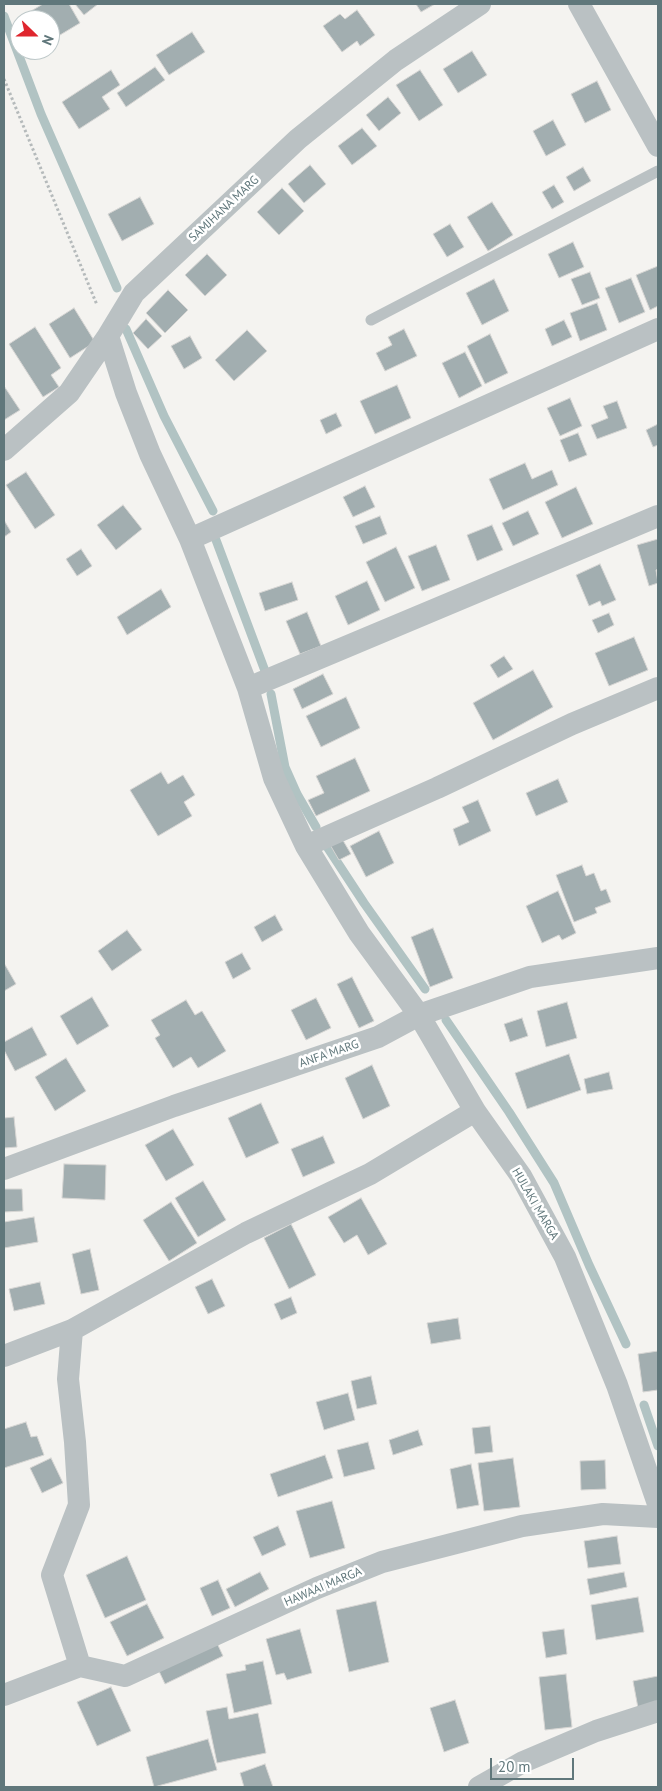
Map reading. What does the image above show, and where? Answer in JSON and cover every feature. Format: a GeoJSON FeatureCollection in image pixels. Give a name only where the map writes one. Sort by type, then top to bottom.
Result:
{"type":"FeatureCollection","features":[{"type":"Feature","properties":{"kind":"street","name":"SAMJHANA MARG"},"geometry":{"type":"LineString","coordinates":[[4,450],[69,393],[108,336],[134,293],[298,139],[396,60],[480,4]]}},
{"type":"Feature","properties":{"kind":"street"},"geometry":{"type":"LineString","coordinates":[[579,4],[658,146]]}},
{"type":"Feature","properties":{"kind":"street"},"geometry":{"type":"LineString","coordinates":[[190,539],[658,329]]}},
{"type":"Feature","properties":{"kind":"street","name":"HULAKI MARGA"},"geometry":{"type":"LineString","coordinates":[[108,336],[126,392],[150,454],[190,539],[248,688],[274,778],[306,846],[358,933],[419,1015],[475,1112],[521,1176],[565,1257],[617,1386],[658,1504]]}},
{"type":"Feature","properties":{"kind":"street"},"geometry":{"type":"LineString","coordinates":[[248,688],[658,516]]}},
{"type":"Feature","properties":{"kind":"street"},"geometry":{"type":"LineString","coordinates":[[306,846],[438,788],[572,724],[658,688]]}},
{"type":"Feature","properties":{"kind":"street","name":"ANFA MARG"},"geometry":{"type":"LineString","coordinates":[[4,1169],[174,1106],[378,1037],[419,1015],[530,977],[658,958]]}},
{"type":"Feature","properties":{"kind":"street"},"geometry":{"type":"LineString","coordinates":[[4,1356],[72,1330],[246,1233],[370,1174],[475,1112]]}},
{"type":"Feature","properties":{"kind":"street"},"geometry":{"type":"LineString","coordinates":[[4,1695],[80,1666],[52,1575],[79,1505],[68,1379],[72,1330]]}},
{"type":"Feature","properties":{"kind":"street","name":"HAWAAI MARGA"},"geometry":{"type":"LineString","coordinates":[[80,1666],[125,1676],[317,1588],[374,1565],[522,1526],[603,1514],[658,1517]]}},
{"type":"Feature","properties":{"kind":"street"},"geometry":{"type":"LineString","coordinates":[[479,1787],[523,1762],[596,1731],[658,1712]]}},
{"type":"Feature","properties":{"kind":"lane"},"geometry":{"type":"LineString","coordinates":[[370,320],[658,170]]}},
{"type":"Feature","properties":{"kind":"path"},"geometry":{"type":"LineString","coordinates":[[4,79],[83,267],[108,336]]}},
{"type":"Feature","properties":{"kind":"building"},"geometry":{"type":"Polygon","coordinates":[[[43,4],[69,4],[80,23],[60,35],[60,10],[33,10],[43,4]]]}},
{"type":"Feature","properties":{"kind":"building"},"geometry":{"type":"Polygon","coordinates":[[[75,4],[98,4],[84,15],[75,4]]]}},
{"type":"Feature","properties":{"kind":"building"},"geometry":{"type":"Polygon","coordinates":[[[416,4],[435,4],[421,12],[416,4]]]}},
{"type":"Feature","properties":{"kind":"building"},"geometry":{"type":"Polygon","coordinates":[[[357,10],[375,35],[360,46],[357,41],[342,52],[323,26],[340,14],[345,19],[357,10]]]}},
{"type":"Feature","properties":{"kind":"building"},"geometry":{"type":"Polygon","coordinates":[[[192,32],[205,52],[169,75],[156,55],[192,32]]]}},
{"type":"Feature","properties":{"kind":"building"},"geometry":{"type":"Polygon","coordinates":[[[472,51],[487,75],[458,93],[443,69],[472,51]]]}},
{"type":"Feature","properties":{"kind":"building"},"geometry":{"type":"Polygon","coordinates":[[[155,67],[165,80],[126,107],[117,93],[155,67]]]}},
{"type":"Feature","properties":{"kind":"building"},"geometry":{"type":"Polygon","coordinates":[[[111,70],[120,85],[102,97],[110,109],[79,129],[62,102],[111,70]]]}},
{"type":"Feature","properties":{"kind":"building"},"geometry":{"type":"Polygon","coordinates":[[[420,70],[443,105],[419,121],[396,85],[420,70]]]}},
{"type":"Feature","properties":{"kind":"building"},"geometry":{"type":"Polygon","coordinates":[[[597,81],[611,110],[585,123],[571,94],[597,81]]]}},
{"type":"Feature","properties":{"kind":"building"},"geometry":{"type":"Polygon","coordinates":[[[388,97],[401,113],[379,131],[366,115],[388,97]]]}},
{"type":"Feature","properties":{"kind":"building"},"geometry":{"type":"Polygon","coordinates":[[[553,120],[566,145],[546,156],[533,131],[553,120]]]}},
{"type":"Feature","properties":{"kind":"building"},"geometry":{"type":"Polygon","coordinates":[[[362,128],[377,146],[352,165],[338,146],[362,128]]]}},
{"type":"Feature","properties":{"kind":"building"},"geometry":{"type":"Polygon","coordinates":[[[310,165],[326,184],[304,203],[288,184],[310,165]]]}},
{"type":"Feature","properties":{"kind":"building"},"geometry":{"type":"Polygon","coordinates":[[[583,167],[591,181],[574,191],[566,177],[583,167]]]}},
{"type":"Feature","properties":{"kind":"building"},"geometry":{"type":"Polygon","coordinates":[[[554,185],[564,202],[552,209],[542,192],[554,185]]]}},
{"type":"Feature","properties":{"kind":"building"},"geometry":{"type":"Polygon","coordinates":[[[282,188],[304,211],[279,235],[257,212],[282,188]]]}},
{"type":"Feature","properties":{"kind":"building"},"geometry":{"type":"Polygon","coordinates":[[[140,197],[154,224],[122,241],[108,214],[140,197]]]}},
{"type":"Feature","properties":{"kind":"building"},"geometry":{"type":"Polygon","coordinates":[[[492,202],[513,235],[488,251],[467,217],[492,202]]]}},
{"type":"Feature","properties":{"kind":"building"},"geometry":{"type":"Polygon","coordinates":[[[450,224],[464,247],[447,257],[433,234],[450,224]]]}},
{"type":"Feature","properties":{"kind":"building"},"geometry":{"type":"Polygon","coordinates":[[[573,242],[584,267],[559,278],[548,254],[573,242]]]}},
{"type":"Feature","properties":{"kind":"building"},"geometry":{"type":"Polygon","coordinates":[[[207,254],[227,275],[205,296],[185,275],[207,254]]]}},
{"type":"Feature","properties":{"kind":"building"},"geometry":{"type":"Polygon","coordinates":[[[658,266],[658,306],[650,310],[636,275],[658,266]]]}},
{"type":"Feature","properties":{"kind":"building"},"geometry":{"type":"Polygon","coordinates":[[[590,272],[600,298],[582,305],[571,279],[590,272]]]}},
{"type":"Feature","properties":{"kind":"building"},"geometry":{"type":"Polygon","coordinates":[[[631,278],[645,312],[619,323],[605,288],[631,278]]]}},
{"type":"Feature","properties":{"kind":"building"},"geometry":{"type":"Polygon","coordinates":[[[494,279],[509,311],[482,325],[466,293],[494,279]]]}},
{"type":"Feature","properties":{"kind":"building"},"geometry":{"type":"Polygon","coordinates":[[[168,290],[188,310],[165,333],[146,313],[168,290]]]}},
{"type":"Feature","properties":{"kind":"building"},"geometry":{"type":"Polygon","coordinates":[[[597,303],[607,330],[580,341],[570,313],[597,303]]]}},
{"type":"Feature","properties":{"kind":"building"},"geometry":{"type":"Polygon","coordinates":[[[74,308],[95,342],[70,358],[49,324],[74,308]]]}},
{"type":"Feature","properties":{"kind":"building"},"geometry":{"type":"Polygon","coordinates":[[[146,319],[162,336],[148,349],[133,333],[146,319]]]}},
{"type":"Feature","properties":{"kind":"building"},"geometry":{"type":"Polygon","coordinates":[[[564,320],[572,337],[552,346],[545,329],[564,320]]]}},
{"type":"Feature","properties":{"kind":"building"},"geometry":{"type":"Polygon","coordinates":[[[35,327],[61,368],[51,375],[59,387],[43,397],[9,344],[35,327]]]}},
{"type":"Feature","properties":{"kind":"building"},"geometry":{"type":"Polygon","coordinates":[[[404,329],[417,356],[385,371],[376,353],[392,345],[388,337],[404,329]]]}},
{"type":"Feature","properties":{"kind":"building"},"geometry":{"type":"Polygon","coordinates":[[[247,330],[267,351],[234,381],[215,360],[247,330]]]}},
{"type":"Feature","properties":{"kind":"building"},"geometry":{"type":"Polygon","coordinates":[[[490,334],[508,373],[485,384],[467,346],[490,334]]]}},
{"type":"Feature","properties":{"kind":"building"},"geometry":{"type":"Polygon","coordinates":[[[190,336],[202,358],[184,369],[171,346],[190,336]]]}},
{"type":"Feature","properties":{"kind":"building"},"geometry":{"type":"Polygon","coordinates":[[[465,352],[482,386],[459,398],[442,363],[465,352]]]}},
{"type":"Feature","properties":{"kind":"building"},"geometry":{"type":"Polygon","coordinates":[[[397,385],[411,418],[375,434],[360,401],[397,385]]]}},
{"type":"Feature","properties":{"kind":"building"},"geometry":{"type":"Polygon","coordinates":[[[4,386],[20,410],[4,420],[4,386]]]}},
{"type":"Feature","properties":{"kind":"building"},"geometry":{"type":"Polygon","coordinates":[[[570,398],[582,426],[560,436],[547,408],[570,398]]]}},
{"type":"Feature","properties":{"kind":"building"},"geometry":{"type":"Polygon","coordinates":[[[617,401],[627,428],[597,439],[591,425],[608,418],[603,406],[617,401]]]}},
{"type":"Feature","properties":{"kind":"building"},"geometry":{"type":"Polygon","coordinates":[[[336,413],[342,426],[326,434],[320,420],[336,413]]]}},
{"type":"Feature","properties":{"kind":"building"},"geometry":{"type":"Polygon","coordinates":[[[658,424],[658,445],[653,447],[646,430],[658,424]]]}},
{"type":"Feature","properties":{"kind":"building"},"geometry":{"type":"Polygon","coordinates":[[[578,433],[587,455],[569,462],[560,440],[578,433]]]}},
{"type":"Feature","properties":{"kind":"building"},"geometry":{"type":"Polygon","coordinates":[[[525,463],[532,479],[552,470],[558,485],[503,510],[489,479],[525,463]]]}},
{"type":"Feature","properties":{"kind":"building"},"geometry":{"type":"Polygon","coordinates":[[[26,472],[55,515],[35,529],[6,485],[26,472]]]}},
{"type":"Feature","properties":{"kind":"building"},"geometry":{"type":"Polygon","coordinates":[[[365,486],[375,507],[353,517],[343,497],[365,486]]]}},
{"type":"Feature","properties":{"kind":"building"},"geometry":{"type":"Polygon","coordinates":[[[576,487],[593,524],[562,538],[545,502],[576,487]]]}},
{"type":"Feature","properties":{"kind":"building"},"geometry":{"type":"Polygon","coordinates":[[[123,505],[142,529],[116,550],[97,525],[123,505]]]}},
{"type":"Feature","properties":{"kind":"building"},"geometry":{"type":"Polygon","coordinates":[[[528,511],[539,534],[513,546],[502,523],[528,511]]]}},
{"type":"Feature","properties":{"kind":"building"},"geometry":{"type":"Polygon","coordinates":[[[380,516],[387,534],[363,544],[355,526],[380,516]]]}},
{"type":"Feature","properties":{"kind":"building"},"geometry":{"type":"Polygon","coordinates":[[[4,520],[11,532],[4,537],[4,520]]]}},
{"type":"Feature","properties":{"kind":"building"},"geometry":{"type":"Polygon","coordinates":[[[492,525],[503,550],[477,561],[467,535],[492,525]]]}},
{"type":"Feature","properties":{"kind":"building"},"geometry":{"type":"Polygon","coordinates":[[[658,539],[658,569],[656,570],[658,583],[649,586],[637,545],[658,539]]]}},
{"type":"Feature","properties":{"kind":"building"},"geometry":{"type":"Polygon","coordinates":[[[436,545],[450,580],[422,591],[408,556],[436,545]]]}},
{"type":"Feature","properties":{"kind":"building"},"geometry":{"type":"Polygon","coordinates":[[[396,547],[415,588],[385,602],[366,562],[396,547]]]}},
{"type":"Feature","properties":{"kind":"building"},"geometry":{"type":"Polygon","coordinates":[[[81,549],[92,566],[77,576],[66,559],[81,549]]]}},
{"type":"Feature","properties":{"kind":"building"},"geometry":{"type":"Polygon","coordinates":[[[600,564],[616,600],[602,606],[600,601],[589,606],[576,575],[600,564]]]}},
{"type":"Feature","properties":{"kind":"building"},"geometry":{"type":"Polygon","coordinates":[[[367,581],[380,610],[348,625],[335,596],[367,581]]]}},
{"type":"Feature","properties":{"kind":"building"},"geometry":{"type":"Polygon","coordinates":[[[292,582],[298,600],[265,611],[259,593],[292,582]]]}},
{"type":"Feature","properties":{"kind":"building"},"geometry":{"type":"Polygon","coordinates":[[[161,589],[171,607],[127,635],[117,617],[161,589]]]}},
{"type":"Feature","properties":{"kind":"building"},"geometry":{"type":"Polygon","coordinates":[[[307,612],[321,646],[300,654],[286,621],[307,612]]]}},
{"type":"Feature","properties":{"kind":"building"},"geometry":{"type":"Polygon","coordinates":[[[609,613],[614,625],[598,633],[592,620],[609,613]]]}},
{"type":"Feature","properties":{"kind":"building"},"geometry":{"type":"Polygon","coordinates":[[[634,637],[648,670],[609,686],[595,653],[634,637]]]}},
{"type":"Feature","properties":{"kind":"building"},"geometry":{"type":"Polygon","coordinates":[[[504,656],[513,669],[498,678],[490,665],[504,656]]]}},
{"type":"Feature","properties":{"kind":"building"},"geometry":{"type":"Polygon","coordinates":[[[533,670],[553,707],[493,740],[473,703],[533,670]]]}},
{"type":"Feature","properties":{"kind":"building"},"geometry":{"type":"Polygon","coordinates":[[[323,674],[333,694],[302,709],[293,689],[323,674]]]}},
{"type":"Feature","properties":{"kind":"building"},"geometry":{"type":"Polygon","coordinates":[[[346,697],[360,728],[321,747],[306,716],[346,697]]]}},
{"type":"Feature","properties":{"kind":"building"},"geometry":{"type":"Polygon","coordinates":[[[355,758],[370,791],[316,816],[308,800],[324,793],[316,776],[355,758]]]}},
{"type":"Feature","properties":{"kind":"building"},"geometry":{"type":"Polygon","coordinates":[[[161,772],[168,784],[183,775],[195,795],[184,802],[192,816],[158,836],[130,790],[161,772]]]}},
{"type":"Feature","properties":{"kind":"building"},"geometry":{"type":"Polygon","coordinates":[[[558,779],[568,802],[536,816],[526,793],[558,779]]]}},
{"type":"Feature","properties":{"kind":"building"},"geometry":{"type":"Polygon","coordinates":[[[478,800],[491,831],[459,846],[453,829],[469,822],[462,807],[478,800]]]}},
{"type":"Feature","properties":{"kind":"building"},"geometry":{"type":"Polygon","coordinates":[[[379,831],[394,863],[366,877],[350,846],[379,831]]]}},
{"type":"Feature","properties":{"kind":"building"},"geometry":{"type":"Polygon","coordinates":[[[341,837],[351,854],[339,860],[329,843],[341,837]]]}},
{"type":"Feature","properties":{"kind":"building"},"geometry":{"type":"Polygon","coordinates":[[[582,865],[586,876],[594,873],[601,891],[606,889],[611,902],[595,908],[597,913],[574,922],[556,875],[582,865]]]}},
{"type":"Feature","properties":{"kind":"building"},"geometry":{"type":"Polygon","coordinates":[[[558,891],[576,933],[562,940],[559,935],[542,943],[526,906],[558,891]]]}},
{"type":"Feature","properties":{"kind":"building"},"geometry":{"type":"Polygon","coordinates":[[[275,915],[283,930],[262,942],[254,927],[275,915]]]}},
{"type":"Feature","properties":{"kind":"building"},"geometry":{"type":"Polygon","coordinates":[[[433,928],[453,978],[430,987],[411,937],[433,928]]]}},
{"type":"Feature","properties":{"kind":"building"},"geometry":{"type":"Polygon","coordinates":[[[127,930],[142,950],[112,971],[98,951],[127,930]]]}},
{"type":"Feature","properties":{"kind":"building"},"geometry":{"type":"Polygon","coordinates":[[[242,953],[251,969],[233,979],[225,962],[242,953]]]}},
{"type":"Feature","properties":{"kind":"building"},"geometry":{"type":"Polygon","coordinates":[[[4,963],[16,984],[4,991],[4,963]]]}},
{"type":"Feature","properties":{"kind":"building"},"geometry":{"type":"Polygon","coordinates":[[[352,977],[374,1021],[359,1028],[337,984],[352,977]]]}},
{"type":"Feature","properties":{"kind":"building"},"geometry":{"type":"Polygon","coordinates":[[[92,997],[109,1026],[77,1045],[60,1016],[92,997]]]}},
{"type":"Feature","properties":{"kind":"building"},"geometry":{"type":"Polygon","coordinates":[[[316,998],[331,1028],[306,1040],[291,1010],[316,998]]]}},
{"type":"Feature","properties":{"kind":"building"},"geometry":{"type":"Polygon","coordinates":[[[186,1000],[195,1015],[202,1011],[226,1051],[198,1068],[191,1057],[173,1068],[155,1038],[160,1035],[151,1020],[186,1000]]]}},
{"type":"Feature","properties":{"kind":"building"},"geometry":{"type":"Polygon","coordinates":[[[567,1002],[577,1038],[546,1047],[537,1011],[567,1002]]]}},
{"type":"Feature","properties":{"kind":"building"},"geometry":{"type":"Polygon","coordinates":[[[522,1018],[528,1036],[510,1042],[504,1024],[522,1018]]]}},
{"type":"Feature","properties":{"kind":"building"},"geometry":{"type":"Polygon","coordinates":[[[32,1027],[47,1055],[15,1071],[4,1050],[4,1042],[32,1027]]]}},
{"type":"Feature","properties":{"kind":"building"},"geometry":{"type":"Polygon","coordinates":[[[569,1054],[581,1090],[527,1109],[515,1073],[569,1054]]]}},
{"type":"Feature","properties":{"kind":"building"},"geometry":{"type":"Polygon","coordinates":[[[66,1058],[86,1091],[55,1111],[35,1077],[66,1058]]]}},
{"type":"Feature","properties":{"kind":"building"},"geometry":{"type":"Polygon","coordinates":[[[372,1065],[390,1106],[363,1119],[345,1078],[372,1065]]]}},
{"type":"Feature","properties":{"kind":"building"},"geometry":{"type":"Polygon","coordinates":[[[609,1072],[613,1089],[587,1094],[584,1079],[609,1072]]]}},
{"type":"Feature","properties":{"kind":"building"},"geometry":{"type":"Polygon","coordinates":[[[261,1103],[279,1143],[246,1158],[228,1118],[261,1103]]]}},
{"type":"Feature","properties":{"kind":"building"},"geometry":{"type":"Polygon","coordinates":[[[14,1117],[17,1147],[4,1148],[4,1118],[14,1117]]]}},
{"type":"Feature","properties":{"kind":"building"},"geometry":{"type":"Polygon","coordinates":[[[173,1129],[194,1165],[166,1181],[145,1145],[173,1129]]]}},
{"type":"Feature","properties":{"kind":"building"},"geometry":{"type":"Polygon","coordinates":[[[323,1136],[335,1163],[303,1177],[291,1149],[323,1136]]]}},
{"type":"Feature","properties":{"kind":"building"},"geometry":{"type":"Polygon","coordinates":[[[64,1164],[106,1165],[105,1200],[62,1198],[64,1164]]]}},
{"type":"Feature","properties":{"kind":"building"},"geometry":{"type":"Polygon","coordinates":[[[203,1181],[226,1220],[198,1237],[175,1198],[203,1181]]]}},
{"type":"Feature","properties":{"kind":"building"},"geometry":{"type":"Polygon","coordinates":[[[4,1189],[22,1189],[23,1211],[4,1212],[4,1189]]]}},
{"type":"Feature","properties":{"kind":"building"},"geometry":{"type":"Polygon","coordinates":[[[361,1198],[387,1244],[368,1255],[357,1235],[344,1243],[328,1217],[361,1198]]]}},
{"type":"Feature","properties":{"kind":"building"},"geometry":{"type":"Polygon","coordinates":[[[171,1202],[197,1243],[169,1261],[143,1220],[171,1202]]]}},
{"type":"Feature","properties":{"kind":"building"},"geometry":{"type":"Polygon","coordinates":[[[34,1217],[38,1242],[4,1248],[4,1222],[34,1217]]]}},
{"type":"Feature","properties":{"kind":"building"},"geometry":{"type":"Polygon","coordinates":[[[291,1224],[316,1275],[289,1289],[264,1238],[291,1224]]]}},
{"type":"Feature","properties":{"kind":"building"},"geometry":{"type":"Polygon","coordinates":[[[90,1249],[99,1290],[81,1294],[72,1254],[90,1249]]]}},
{"type":"Feature","properties":{"kind":"building"},"geometry":{"type":"Polygon","coordinates":[[[212,1279],[225,1306],[208,1314],[195,1287],[212,1279]]]}},
{"type":"Feature","properties":{"kind":"building"},"geometry":{"type":"Polygon","coordinates":[[[40,1282],[45,1304],[14,1311],[9,1289],[40,1282]]]}},
{"type":"Feature","properties":{"kind":"building"},"geometry":{"type":"Polygon","coordinates":[[[291,1297],[297,1313],[281,1320],[274,1304],[291,1297]]]}},
{"type":"Feature","properties":{"kind":"building"},"geometry":{"type":"Polygon","coordinates":[[[458,1318],[461,1339],[431,1344],[427,1323],[458,1318]]]}},
{"type":"Feature","properties":{"kind":"building"},"geometry":{"type":"Polygon","coordinates":[[[658,1351],[658,1390],[643,1392],[638,1354],[658,1351]]]}},
{"type":"Feature","properties":{"kind":"building"},"geometry":{"type":"Polygon","coordinates":[[[371,1376],[377,1404],[357,1409],[351,1381],[371,1376]]]}},
{"type":"Feature","properties":{"kind":"building"},"geometry":{"type":"Polygon","coordinates":[[[348,1393],[355,1420],[324,1430],[316,1402],[348,1393]]]}},
{"type":"Feature","properties":{"kind":"building"},"geometry":{"type":"Polygon","coordinates":[[[26,1422],[31,1437],[37,1436],[44,1455],[4,1468],[4,1429],[26,1422]]]}},
{"type":"Feature","properties":{"kind":"building"},"geometry":{"type":"Polygon","coordinates":[[[490,1426],[493,1452],[475,1454],[472,1428],[490,1426]]]}},
{"type":"Feature","properties":{"kind":"building"},"geometry":{"type":"Polygon","coordinates":[[[418,1430],[423,1445],[393,1455],[389,1440],[418,1430]]]}},
{"type":"Feature","properties":{"kind":"building"},"geometry":{"type":"Polygon","coordinates":[[[368,1442],[375,1469],[344,1477],[337,1450],[368,1442]]]}},
{"type":"Feature","properties":{"kind":"building"},"geometry":{"type":"Polygon","coordinates":[[[325,1455],[333,1478],[278,1497],[270,1474],[325,1455]]]}},
{"type":"Feature","properties":{"kind":"building"},"geometry":{"type":"Polygon","coordinates":[[[51,1458],[63,1483],[42,1493],[30,1468],[51,1458]]]}},
{"type":"Feature","properties":{"kind":"building"},"geometry":{"type":"Polygon","coordinates":[[[513,1458],[520,1507],[484,1511],[478,1463],[513,1458]]]}},
{"type":"Feature","properties":{"kind":"building"},"geometry":{"type":"Polygon","coordinates":[[[605,1460],[606,1489],[581,1490],[580,1461],[605,1460]]]}},
{"type":"Feature","properties":{"kind":"building"},"geometry":{"type":"Polygon","coordinates":[[[471,1464],[479,1505],[457,1509],[450,1469],[471,1464]]]}},
{"type":"Feature","properties":{"kind":"building"},"geometry":{"type":"Polygon","coordinates":[[[332,1501],[345,1548],[310,1558],[296,1511],[332,1501]]]}},
{"type":"Feature","properties":{"kind":"building"},"geometry":{"type":"Polygon","coordinates":[[[278,1526],[286,1545],[262,1556],[253,1537],[278,1526]]]}},
{"type":"Feature","properties":{"kind":"building"},"geometry":{"type":"Polygon","coordinates":[[[617,1536],[621,1564],[588,1568],[584,1541],[617,1536]]]}},
{"type":"Feature","properties":{"kind":"building"},"geometry":{"type":"Polygon","coordinates":[[[127,1556],[146,1600],[105,1618],[86,1575],[127,1556]]]}},
{"type":"Feature","properties":{"kind":"building"},"geometry":{"type":"Polygon","coordinates":[[[260,1572],[269,1589],[235,1607],[226,1589],[260,1572]]]}},
{"type":"Feature","properties":{"kind":"building"},"geometry":{"type":"Polygon","coordinates":[[[624,1572],[627,1587],[590,1595],[587,1579],[624,1572]]]}},
{"type":"Feature","properties":{"kind":"building"},"geometry":{"type":"Polygon","coordinates":[[[218,1580],[230,1608],[212,1616],[200,1588],[218,1580]]]}},
{"type":"Feature","properties":{"kind":"building"},"geometry":{"type":"Polygon","coordinates":[[[638,1597],[644,1632],[596,1640],[591,1605],[638,1597]]]}},
{"type":"Feature","properties":{"kind":"building"},"geometry":{"type":"Polygon","coordinates":[[[376,1601],[389,1662],[349,1672],[336,1610],[376,1601]]]}},
{"type":"Feature","properties":{"kind":"building"},"geometry":{"type":"Polygon","coordinates":[[[147,1604],[164,1638],[127,1656],[110,1622],[147,1604]]]}},
{"type":"Feature","properties":{"kind":"building"},"geometry":{"type":"Polygon","coordinates":[[[300,1629],[312,1673],[287,1680],[284,1673],[276,1675],[266,1639],[300,1629]]]}},
{"type":"Feature","properties":{"kind":"building"},"geometry":{"type":"Polygon","coordinates":[[[564,1629],[567,1654],[546,1658],[542,1632],[564,1629]]]}},
{"type":"Feature","properties":{"kind":"building"},"geometry":{"type":"Polygon","coordinates":[[[216,1641],[223,1656],[165,1684],[158,1669],[216,1641]]]}},
{"type":"Feature","properties":{"kind":"building"},"geometry":{"type":"Polygon","coordinates":[[[263,1661],[272,1704],[234,1713],[226,1674],[246,1670],[245,1665],[263,1661]]]}},
{"type":"Feature","properties":{"kind":"building"},"geometry":{"type":"Polygon","coordinates":[[[566,1674],[572,1727],[545,1730],[539,1677],[566,1674]]]}},
{"type":"Feature","properties":{"kind":"building"},"geometry":{"type":"Polygon","coordinates":[[[658,1676],[658,1704],[638,1708],[633,1681],[658,1676]]]}},
{"type":"Feature","properties":{"kind":"building"},"geometry":{"type":"Polygon","coordinates":[[[111,1687],[131,1731],[97,1746],[77,1702],[111,1687]]]}},
{"type":"Feature","properties":{"kind":"building"},"geometry":{"type":"Polygon","coordinates":[[[455,1700],[469,1743],[444,1752],[430,1708],[455,1700]]]}},
{"type":"Feature","properties":{"kind":"building"},"geometry":{"type":"Polygon","coordinates":[[[227,1707],[229,1719],[258,1713],[266,1753],[217,1763],[206,1711],[227,1707]]]}},
{"type":"Feature","properties":{"kind":"building"},"geometry":{"type":"Polygon","coordinates":[[[208,1739],[217,1770],[154,1787],[146,1757],[208,1739]]]}},
{"type":"Feature","properties":{"kind":"building"},"geometry":{"type":"Polygon","coordinates":[[[265,1764],[273,1787],[244,1787],[240,1773],[265,1764]]]}},
{"type":"Feature","properties":{"kind":"waterway"},"geometry":{"type":"LineString","coordinates":[[4,16],[41,114],[117,288]]}},
{"type":"Feature","properties":{"kind":"waterway"},"geometry":{"type":"LineString","coordinates":[[126,329],[164,416],[213,511]]}},
{"type":"Feature","properties":{"kind":"waterway"},"geometry":{"type":"LineString","coordinates":[[216,540],[265,671]]}},
{"type":"Feature","properties":{"kind":"waterway"},"geometry":{"type":"LineString","coordinates":[[271,694],[285,767],[297,794],[316,827]]}},
{"type":"Feature","properties":{"kind":"waterway"},"geometry":{"type":"LineString","coordinates":[[324,842],[364,903],[425,989]]}},
{"type":"Feature","properties":{"kind":"waterway"},"geometry":{"type":"LineString","coordinates":[[446,1020],[509,1112],[554,1183],[589,1265],[626,1344]]}},
{"type":"Feature","properties":{"kind":"waterway"},"geometry":{"type":"LineString","coordinates":[[644,1405],[658,1446]]}}]}
